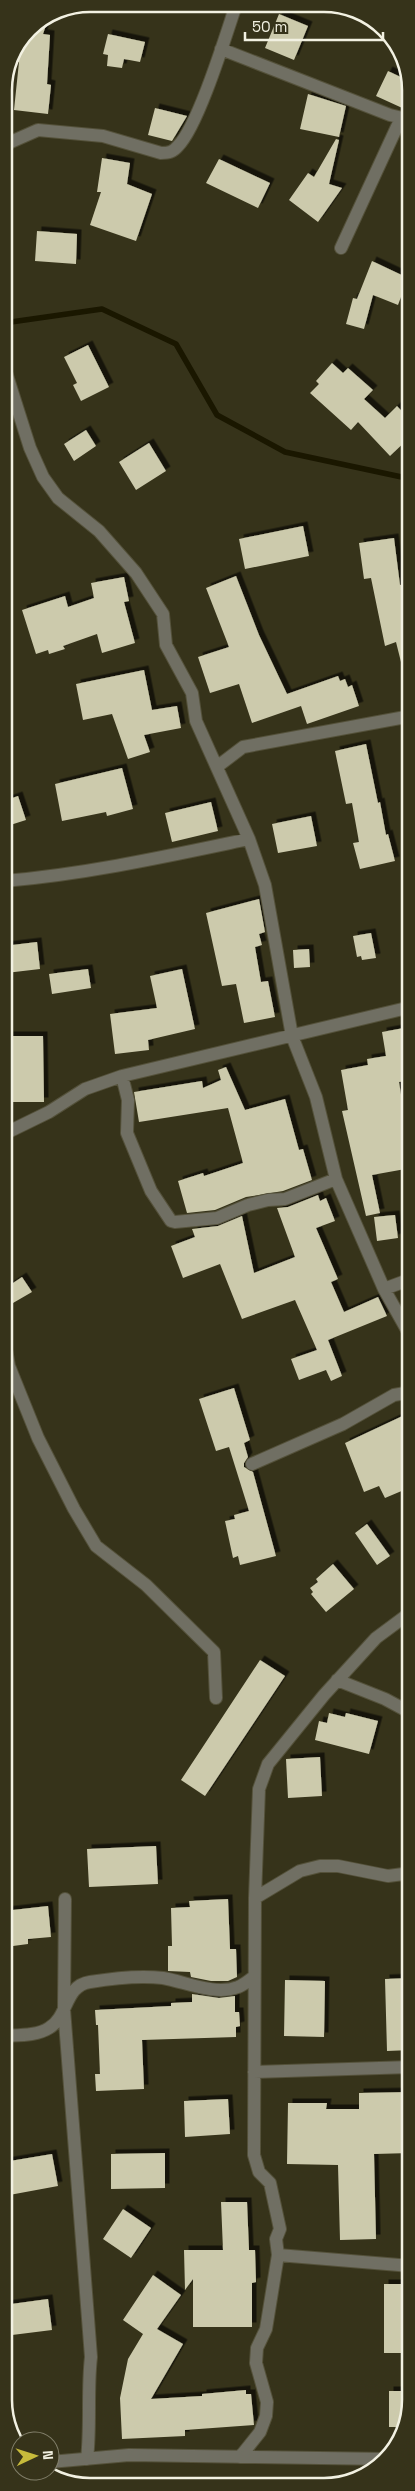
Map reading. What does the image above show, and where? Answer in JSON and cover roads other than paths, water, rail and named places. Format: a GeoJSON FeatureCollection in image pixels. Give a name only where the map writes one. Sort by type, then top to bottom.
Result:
{"type":"FeatureCollection","features":[{"type":"Feature","properties":{"kind":"street"},"geometry":{"type":"LineString","coordinates":[[12,141],[38,130],[103,136],[161,152],[171,152],[180,146],[194,119],[234,12]]}},
{"type":"Feature","properties":{"kind":"street"},"geometry":{"type":"LineString","coordinates":[[221,49],[390,116],[402,118]]}},
{"type":"Feature","properties":{"kind":"street"},"geometry":{"type":"LineString","coordinates":[[341,248],[402,127]]}},
{"type":"Feature","properties":{"kind":"street"},"geometry":{"type":"LineString","coordinates":[[12,392],[30,448],[43,477],[58,498],[99,531],[136,573],[163,614],[166,645],[192,693],[196,720],[249,839],[265,885],[292,1036],[316,1097],[336,1180],[384,1289],[402,1321]]}},
{"type":"Feature","properties":{"kind":"street"},"geometry":{"type":"LineString","coordinates":[[218,766],[243,747],[402,718]]}},
{"type":"Feature","properties":{"kind":"street"},"geometry":{"type":"LineString","coordinates":[[12,880],[52,877],[128,864],[249,839]]}},
{"type":"Feature","properties":{"kind":"street"},"geometry":{"type":"LineString","coordinates":[[12,1130],[49,1112],[85,1089],[122,1076],[402,1010]]}},
{"type":"Feature","properties":{"kind":"street"},"geometry":{"type":"LineString","coordinates":[[122,1076],[128,1100],[127,1133],[151,1190],[171,1221],[179,1222],[217,1218],[248,1205],[268,1200],[285,1199],[336,1180]]}},
{"type":"Feature","properties":{"kind":"street"},"geometry":{"type":"LineString","coordinates":[[384,1289],[402,1282]]}},
{"type":"Feature","properties":{"kind":"street"},"geometry":{"type":"LineString","coordinates":[[13,1375],[38,1438],[96,1546],[146,1584],[214,1652],[216,1698]]}},
{"type":"Feature","properties":{"kind":"street"},"geometry":{"type":"LineString","coordinates":[[252,1464],[343,1424],[394,1395],[402,1394]]}},
{"type":"Feature","properties":{"kind":"street"},"geometry":{"type":"LineString","coordinates":[[240,2457],[260,2432],[266,2416],[267,2402],[256,2363],[256,2356],[257,2348],[266,2328],[278,2255],[276,2239],[280,2229],[270,2183],[260,2172],[254,2155],[255,1898],[259,1789],[268,1764],[337,1680],[376,1638],[402,1619]]}},
{"type":"Feature","properties":{"kind":"street"},"geometry":{"type":"LineString","coordinates":[[337,1680],[384,1698],[402,1708]]}},
{"type":"Feature","properties":{"kind":"street"},"geometry":{"type":"LineString","coordinates":[[255,1898],[300,1872],[320,1866],[338,1866],[388,1876],[402,1874]]}},
{"type":"Feature","properties":{"kind":"street"},"geometry":{"type":"LineString","coordinates":[[65,1899],[64,2009],[91,2349],[88,2386],[90,2431],[86,2459]]}},
{"type":"Feature","properties":{"kind":"street"},"geometry":{"type":"LineString","coordinates":[[13,2035],[48,2029],[55,2023],[64,2009],[72,1991],[88,1982],[129,1977],[162,1978],[210,1989],[228,1989],[238,1987],[254,1977]]}},
{"type":"Feature","properties":{"kind":"street"},"geometry":{"type":"LineString","coordinates":[[254,2072],[402,2067]]}},
{"type":"Feature","properties":{"kind":"street"},"geometry":{"type":"LineString","coordinates":[[278,2255],[402,2265]]}},
{"type":"Feature","properties":{"kind":"street"},"geometry":{"type":"LineString","coordinates":[[60,2461],[129,2455],[376,2459]]}},
{"type":"Feature","properties":{"kind":"waterway"},"geometry":{"type":"LineString","coordinates":[[12,322],[102,309],[176,344],[217,415],[285,452],[402,477]]}}]}
